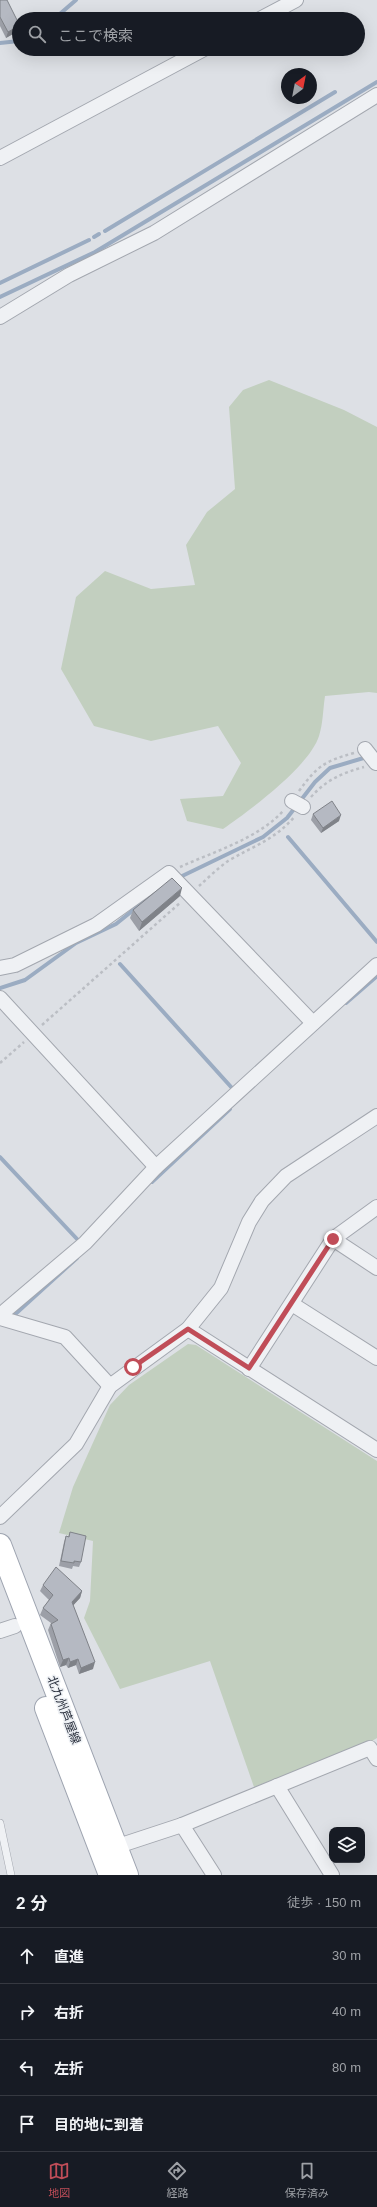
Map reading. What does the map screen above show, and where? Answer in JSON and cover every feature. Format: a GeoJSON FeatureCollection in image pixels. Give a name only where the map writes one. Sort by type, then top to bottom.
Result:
{"type":"FeatureCollection","features":[{"type":"Feature","properties":{"kind":"main road","name":"北九州芦屋線"},"geometry":{"type":"LineString","coordinates":[[0,1545],[109,1849],[110,1875]]}},
{"type":"Feature","properties":{"kind":"main road","name":"北九州芦屋線"},"geometry":{"type":"LineString","coordinates":[[0,1587],[8,1628],[109,1849],[127,1875]]}},
{"type":"Feature","properties":{"kind":"street"},"geometry":{"type":"LineString","coordinates":[[273,12],[296,0]]}},
{"type":"Feature","properties":{"kind":"street"},"geometry":{"type":"LineString","coordinates":[[0,158],[191,56]]}},
{"type":"Feature","properties":{"kind":"street"},"geometry":{"type":"LineString","coordinates":[[0,317],[69,274],[154,233],[377,95]]}},
{"type":"Feature","properties":{"kind":"street"},"geometry":{"type":"LineString","coordinates":[[366,749],[376,763]]}},
{"type":"Feature","properties":{"kind":"street"},"geometry":{"type":"LineString","coordinates":[[0,968],[15,965],[96,925],[169,873],[191,893],[313,1023]]}},
{"type":"Feature","properties":{"kind":"street"},"geometry":{"type":"LineString","coordinates":[[110,1386],[65,1337],[0,1318],[6,1310],[85,1243],[156,1167],[377,965]]}},
{"type":"Feature","properties":{"kind":"street"},"geometry":{"type":"LineString","coordinates":[[0,998],[156,1167]]}},
{"type":"Feature","properties":{"kind":"street"},"geometry":{"type":"LineString","coordinates":[[0,1517],[76,1444],[110,1386],[188,1329],[221,1288],[249,1222],[262,1201],[286,1176],[377,1116]]}},
{"type":"Feature","properties":{"kind":"street"},"geometry":{"type":"LineString","coordinates":[[249,1368],[333,1239],[377,1207]]}},
{"type":"Feature","properties":{"kind":"street"},"geometry":{"type":"LineString","coordinates":[[333,1239],[377,1268]]}},
{"type":"Feature","properties":{"kind":"street"},"geometry":{"type":"LineString","coordinates":[[292,1304],[377,1358]]}},
{"type":"Feature","properties":{"kind":"street"},"geometry":{"type":"LineString","coordinates":[[188,1329],[377,1450]]}},
{"type":"Feature","properties":{"kind":"street"},"geometry":{"type":"LineString","coordinates":[[109,1849],[182,1824],[277,1786],[375,1750]]}},
{"type":"Feature","properties":{"kind":"street"},"geometry":{"type":"LineString","coordinates":[[277,1786],[332,1875]]}},
{"type":"Feature","properties":{"kind":"street"},"geometry":{"type":"LineString","coordinates":[[182,1824],[214,1875]]}},
{"type":"Feature","properties":{"kind":"lane"},"geometry":{"type":"LineString","coordinates":[[0,1823],[11,1875]]}},
{"type":"Feature","properties":{"kind":"path"},"geometry":{"type":"LineString","coordinates":[[169,873],[256,832],[274,821],[297,804],[312,773],[330,760],[366,749]]}},
{"type":"Feature","properties":{"kind":"green space"},"geometry":{"type":"Polygon","coordinates":[[[269,380],[344,410],[377,427],[377,693],[369,692],[325,696],[319,736],[304,761],[263,799],[223,829],[187,821],[180,799],[223,796],[241,763],[218,726],[151,741],[94,726],[61,669],[76,597],[105,571],[151,589],[195,585],[186,545],[207,512],[235,489],[229,407],[243,390],[269,380]]]}},
{"type":"Feature","properties":{"kind":"green space"},"geometry":{"type":"Polygon","coordinates":[[[188,1344],[196,1345],[377,1461],[377,1738],[367,1744],[254,1787],[210,1661],[120,1689],[84,1618],[90,1601],[93,1541],[59,1533],[73,1487],[110,1405],[129,1385],[188,1344]]]}},
{"type":"Feature","properties":{"kind":"building"},"geometry":{"type":"Polygon","coordinates":[[[0,0],[7,0],[13,12],[12,30],[8,32],[0,17],[0,0]]]}},
{"type":"Feature","properties":{"kind":"building"},"geometry":{"type":"Polygon","coordinates":[[[332,801],[341,815],[323,828],[313,814],[332,801]]]}},
{"type":"Feature","properties":{"kind":"building"},"geometry":{"type":"Polygon","coordinates":[[[172,878],[182,888],[142,922],[133,910],[172,878]]]}},
{"type":"Feature","properties":{"kind":"building"},"geometry":{"type":"Polygon","coordinates":[[[70,1532],[86,1536],[81,1562],[74,1561],[74,1563],[61,1561],[66,1536],[69,1537],[70,1532]]]}},
{"type":"Feature","properties":{"kind":"building"},"geometry":{"type":"Polygon","coordinates":[[[56,1567],[82,1591],[72,1602],[95,1662],[81,1668],[78,1659],[70,1662],[69,1658],[63,1660],[51,1624],[58,1620],[43,1608],[53,1595],[43,1585],[56,1567]]]}},
{"type":"Feature","properties":{"kind":"waterway"},"geometry":{"type":"LineString","coordinates":[[62,12],[76,0]]}},
{"type":"Feature","properties":{"kind":"waterway"},"geometry":{"type":"LineString","coordinates":[[0,43],[12,42]]}},
{"type":"Feature","properties":{"kind":"waterway"},"geometry":{"type":"LineString","coordinates":[[0,297],[95,252],[377,82]]}},
{"type":"Feature","properties":{"kind":"waterway"},"geometry":{"type":"LineString","coordinates":[[105,231],[335,92]]}},
{"type":"Feature","properties":{"kind":"waterway"},"geometry":{"type":"LineString","coordinates":[[94,237],[99,234]]}},
{"type":"Feature","properties":{"kind":"waterway"},"geometry":{"type":"LineString","coordinates":[[0,283],[89,240]]}},
{"type":"Feature","properties":{"kind":"waterway"},"geometry":{"type":"LineString","coordinates":[[178,878],[263,837],[287,818],[315,782],[330,768],[367,757]]}},
{"type":"Feature","properties":{"kind":"waterway"},"geometry":{"type":"LineString","coordinates":[[288,837],[377,942]]}},
{"type":"Feature","properties":{"kind":"waterway"},"geometry":{"type":"LineString","coordinates":[[0,988],[25,980],[76,943],[116,924],[162,887]]}},
{"type":"Feature","properties":{"kind":"waterway"},"geometry":{"type":"LineString","coordinates":[[120,964],[232,1088]]}},
{"type":"Feature","properties":{"kind":"waterway"},"geometry":{"type":"LineString","coordinates":[[346,1003],[377,976]]}},
{"type":"Feature","properties":{"kind":"waterway"},"geometry":{"type":"LineString","coordinates":[[152,1182],[230,1109]]}},
{"type":"Feature","properties":{"kind":"waterway"},"geometry":{"type":"LineString","coordinates":[[0,1157],[77,1239]]}},
{"type":"Feature","properties":{"kind":"waterway"},"geometry":{"type":"LineString","coordinates":[[11,1318],[77,1258]]}},
{"type":"Feature","properties":{"kind":"route"},"geometry":{"type":"LineString","coordinates":[[133,1367],[188,1329],[249,1368],[333,1239]]}}]}
